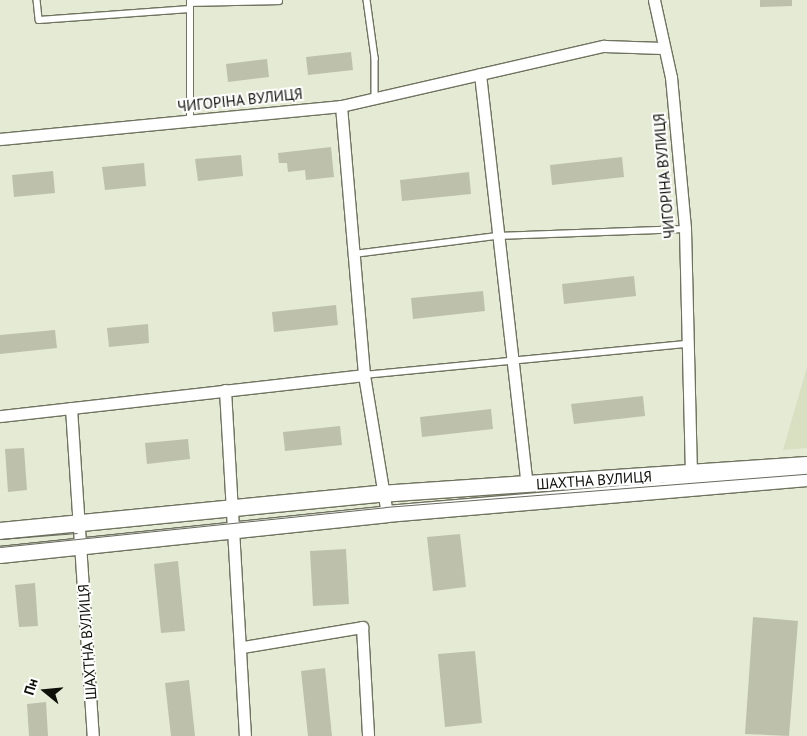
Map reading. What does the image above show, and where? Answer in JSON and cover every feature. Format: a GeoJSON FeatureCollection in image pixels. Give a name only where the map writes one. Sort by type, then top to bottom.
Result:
{"type":"FeatureCollection","features":[{"type":"Feature","properties":{"kind":"main road","name":"ШАХТНА ВУЛИЦЯ"},"geometry":{"type":"LineString","coordinates":[[0,555],[80,548],[691,480],[807,465]]}},
{"type":"Feature","properties":{"kind":"main road","name":"ШАХТНА ВУЛИЦЯ"},"geometry":{"type":"LineString","coordinates":[[0,531],[79,526],[380,494],[527,485],[807,478]]}},
{"type":"Feature","properties":{"kind":"street"},"geometry":{"type":"LineString","coordinates":[[654,0],[662,48]]}},
{"type":"Feature","properties":{"kind":"street","name":"ЧИГОРІНА ВУЛИЦЯ"},"geometry":{"type":"LineString","coordinates":[[0,139],[341,106],[604,46],[662,48],[671,77],[684,229],[690,344],[691,480]]}},
{"type":"Feature","properties":{"kind":"street"},"geometry":{"type":"LineString","coordinates":[[480,74],[497,236],[514,361],[527,485]]}},
{"type":"Feature","properties":{"kind":"street"},"geometry":{"type":"LineString","coordinates":[[341,106],[364,375],[380,494],[386,514]]}},
{"type":"Feature","properties":{"kind":"street"},"geometry":{"type":"LineString","coordinates":[[0,416],[364,375]]}},
{"type":"Feature","properties":{"kind":"street"},"geometry":{"type":"LineString","coordinates":[[225,390],[232,531],[243,647],[244,736]]}},
{"type":"Feature","properties":{"kind":"street","name":"ШАХТНА ВУЛИЦЯ"},"geometry":{"type":"LineString","coordinates":[[71,408],[93,736]]}},
{"type":"Feature","properties":{"kind":"street"},"geometry":{"type":"LineString","coordinates":[[243,647],[362,627],[368,736]]}},
{"type":"Feature","properties":{"kind":"lane"},"geometry":{"type":"LineString","coordinates":[[37,0],[38,20],[190,4],[279,1]]}},
{"type":"Feature","properties":{"kind":"lane"},"geometry":{"type":"LineString","coordinates":[[367,0],[376,58],[375,98]]}},
{"type":"Feature","properties":{"kind":"lane"},"geometry":{"type":"LineString","coordinates":[[190,4],[190,120]]}},
{"type":"Feature","properties":{"kind":"lane"},"geometry":{"type":"LineString","coordinates":[[354,254],[497,236],[684,229]]}},
{"type":"Feature","properties":{"kind":"lane"},"geometry":{"type":"LineString","coordinates":[[364,375],[690,344]]}},
{"type":"Feature","properties":{"kind":"shaded area"},"geometry":{"type":"Polygon","coordinates":[[[807,367],[807,448],[783,450],[807,367]]]}},
{"type":"Feature","properties":{"kind":"building"},"geometry":{"type":"Polygon","coordinates":[[[760,0],[792,0],[792,6],[760,7],[760,0]]]}},
{"type":"Feature","properties":{"kind":"building"},"geometry":{"type":"Polygon","coordinates":[[[351,52],[353,70],[308,75],[306,57],[351,52]]]}},
{"type":"Feature","properties":{"kind":"building"},"geometry":{"type":"Polygon","coordinates":[[[267,59],[269,77],[228,82],[226,64],[267,59]]]}},
{"type":"Feature","properties":{"kind":"building"},"geometry":{"type":"Polygon","coordinates":[[[331,147],[334,177],[306,180],[305,170],[288,172],[287,163],[279,163],[278,153],[331,147]]]}},
{"type":"Feature","properties":{"kind":"building"},"geometry":{"type":"Polygon","coordinates":[[[241,155],[243,176],[198,181],[195,159],[241,155]]]}},
{"type":"Feature","properties":{"kind":"building"},"geometry":{"type":"Polygon","coordinates":[[[622,157],[624,177],[552,185],[550,165],[622,157]]]}},
{"type":"Feature","properties":{"kind":"building"},"geometry":{"type":"Polygon","coordinates":[[[144,163],[146,186],[105,190],[102,167],[144,163]]]}},
{"type":"Feature","properties":{"kind":"building"},"geometry":{"type":"Polygon","coordinates":[[[53,171],[55,193],[14,197],[12,175],[53,171]]]}},
{"type":"Feature","properties":{"kind":"building"},"geometry":{"type":"Polygon","coordinates":[[[469,172],[471,194],[402,201],[400,180],[469,172]]]}},
{"type":"Feature","properties":{"kind":"building"},"geometry":{"type":"Polygon","coordinates":[[[634,276],[636,296],[564,304],[562,284],[634,276]]]}},
{"type":"Feature","properties":{"kind":"building"},"geometry":{"type":"Polygon","coordinates":[[[483,291],[485,311],[413,319],[411,298],[483,291]]]}},
{"type":"Feature","properties":{"kind":"building"},"geometry":{"type":"Polygon","coordinates":[[[336,305],[338,325],[274,332],[272,312],[336,305]]]}},
{"type":"Feature","properties":{"kind":"building"},"geometry":{"type":"Polygon","coordinates":[[[148,324],[149,343],[109,347],[107,328],[148,324]]]}},
{"type":"Feature","properties":{"kind":"building"},"geometry":{"type":"Polygon","coordinates":[[[55,330],[57,348],[0,354],[0,335],[55,330]]]}},
{"type":"Feature","properties":{"kind":"building"},"geometry":{"type":"Polygon","coordinates":[[[643,396],[645,416],[574,424],[571,404],[643,396]]]}},
{"type":"Feature","properties":{"kind":"building"},"geometry":{"type":"Polygon","coordinates":[[[491,409],[493,429],[422,437],[420,417],[491,409]]]}},
{"type":"Feature","properties":{"kind":"building"},"geometry":{"type":"Polygon","coordinates":[[[340,426],[342,445],[285,451],[283,432],[340,426]]]}},
{"type":"Feature","properties":{"kind":"building"},"geometry":{"type":"Polygon","coordinates":[[[188,439],[190,459],[147,464],[145,443],[188,439]]]}},
{"type":"Feature","properties":{"kind":"building"},"geometry":{"type":"Polygon","coordinates":[[[24,448],[27,490],[8,492],[5,449],[24,448]]]}},
{"type":"Feature","properties":{"kind":"building"},"geometry":{"type":"Polygon","coordinates":[[[460,534],[466,587],[433,591],[427,537],[460,534]]]}},
{"type":"Feature","properties":{"kind":"building"},"geometry":{"type":"Polygon","coordinates":[[[346,549],[349,604],[313,606],[310,551],[346,549]]]}},
{"type":"Feature","properties":{"kind":"building"},"geometry":{"type":"Polygon","coordinates":[[[178,561],[185,631],[161,633],[154,564],[178,561]]]}},
{"type":"Feature","properties":{"kind":"building"},"geometry":{"type":"Polygon","coordinates":[[[35,583],[38,626],[19,627],[15,585],[35,583]]]}},
{"type":"Feature","properties":{"kind":"building"},"geometry":{"type":"Polygon","coordinates":[[[753,617],[798,621],[789,736],[745,734],[753,617]]]}},
{"type":"Feature","properties":{"kind":"building"},"geometry":{"type":"Polygon","coordinates":[[[475,651],[482,723],[445,727],[438,654],[475,651]]]}},
{"type":"Feature","properties":{"kind":"building"},"geometry":{"type":"Polygon","coordinates":[[[325,668],[332,736],[308,736],[301,671],[325,668]]]}},
{"type":"Feature","properties":{"kind":"building"},"geometry":{"type":"Polygon","coordinates":[[[189,680],[195,736],[171,736],[165,683],[189,680]]]}},
{"type":"Feature","properties":{"kind":"building"},"geometry":{"type":"Polygon","coordinates":[[[46,702],[48,736],[29,736],[27,704],[46,702]]]}},
{"type":"Feature","properties":{"kind":"tram line"},"geometry":{"type":"LineString","coordinates":[[0,547],[385,507],[807,474]]}},
{"type":"Feature","properties":{"kind":"tram line"},"geometry":{"type":"LineString","coordinates":[[0,539],[77,533]]}}]}
